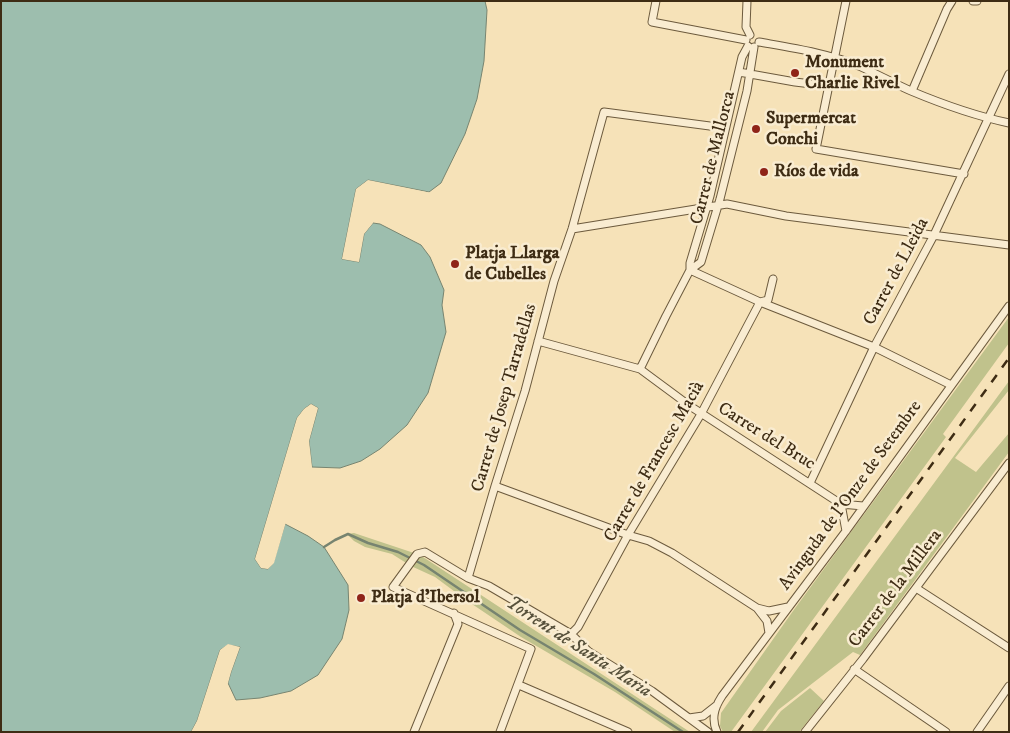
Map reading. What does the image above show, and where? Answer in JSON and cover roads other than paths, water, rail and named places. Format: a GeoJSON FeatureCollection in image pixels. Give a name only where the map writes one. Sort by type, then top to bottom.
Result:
{"type":"FeatureCollection","features":[{"type":"Feature","properties":{"kind":"street"},"geometry":{"type":"LineString","coordinates":[[656,1],[652,22],[752,42],[800,49],[835,58],[858,66],[912,91],[987,118],[1009,123]]}},
{"type":"Feature","properties":{"kind":"street"},"geometry":{"type":"LineString","coordinates":[[748,1],[746,27],[752,42]]}},
{"type":"Feature","properties":{"kind":"street"},"geometry":{"type":"LineString","coordinates":[[846,1],[816,149],[964,174]]}},
{"type":"Feature","properties":{"kind":"street"},"geometry":{"type":"LineString","coordinates":[[912,91],[952,1]]}},
{"type":"Feature","properties":{"kind":"street","name":"Carrer de Mallorca"},"geometry":{"type":"LineString","coordinates":[[690,270],[690,263],[706,207],[740,72],[742,57],[752,42]]}},
{"type":"Feature","properties":{"kind":"street","name":"Carrer de Mallorca"},"geometry":{"type":"LineString","coordinates":[[640,369],[690,270],[701,262],[718,206],[747,91],[752,42]]}},
{"type":"Feature","properties":{"kind":"street"},"geometry":{"type":"LineString","coordinates":[[740,72],[828,86]]}},
{"type":"Feature","properties":{"kind":"street","name":"Carrer de Lleida"},"geometry":{"type":"LineString","coordinates":[[810,483],[874,348],[964,174],[987,118],[1009,74]]}},
{"type":"Feature","properties":{"kind":"street","name":"Carrer de Josep Tarradellas"},"geometry":{"type":"LineString","coordinates":[[468,578],[494,486],[525,391],[554,281],[572,229],[604,112],[725,128]]}},
{"type":"Feature","properties":{"kind":"street"},"geometry":{"type":"LineString","coordinates":[[572,229],[727,204],[786,216],[1009,245]]}},
{"type":"Feature","properties":{"kind":"street"},"geometry":{"type":"LineString","coordinates":[[690,270],[760,302],[874,348],[951,385]]}},
{"type":"Feature","properties":{"kind":"street","name":"Carrer de Francesc Macià"},"geometry":{"type":"LineString","coordinates":[[571,634],[578,627],[628,536],[701,414],[760,302],[768,300],[773,279]]}},
{"type":"Feature","properties":{"kind":"street","name":"Avinguda de l'Onze de Setembre"},"geometry":{"type":"LineString","coordinates":[[689,718],[703,716],[716,705],[846,531],[1009,306]]}},
{"type":"Feature","properties":{"kind":"street","name":"Carrer del Bruc"},"geometry":{"type":"LineString","coordinates":[[538,341],[640,369],[701,414],[842,504],[863,506]]}},
{"type":"Feature","properties":{"kind":"street","name":"Carrer de la Millera"},"geometry":{"type":"LineString","coordinates":[[805,732],[1008,467]]}},
{"type":"Feature","properties":{"kind":"street"},"geometry":{"type":"LineString","coordinates":[[494,486],[628,536],[649,541],[672,553],[757,608],[769,611],[788,608]]}},
{"type":"Feature","properties":{"kind":"street"},"geometry":{"type":"LineString","coordinates":[[842,504],[846,531]]}},
{"type":"Feature","properties":{"kind":"street"},"geometry":{"type":"LineString","coordinates":[[500,732],[531,649],[393,587],[417,554],[424,552],[468,578],[490,586],[571,634],[588,651],[652,691],[708,732]]}},
{"type":"Feature","properties":{"kind":"street"},"geometry":{"type":"LineString","coordinates":[[916,588],[1009,648]]}},
{"type":"Feature","properties":{"kind":"street"},"geometry":{"type":"LineString","coordinates":[[757,608],[767,621],[769,633]]}},
{"type":"Feature","properties":{"kind":"street"},"geometry":{"type":"LineString","coordinates":[[414,732],[458,624],[454,613]]}},
{"type":"Feature","properties":{"kind":"street"},"geometry":{"type":"LineString","coordinates":[[458,624],[468,620]]}},
{"type":"Feature","properties":{"kind":"street"},"geometry":{"type":"LineString","coordinates":[[854,670],[946,732]]}},
{"type":"Feature","properties":{"kind":"street"},"geometry":{"type":"LineString","coordinates":[[519,685],[628,732]]}},
{"type":"Feature","properties":{"kind":"street"},"geometry":{"type":"LineString","coordinates":[[978,732],[1009,686]]}},
{"type":"Feature","properties":{"kind":"street"},"geometry":{"type":"LineString","coordinates":[[716,705],[713,720],[717,732]]}},
{"type":"Feature","properties":{"kind":"waterway","name":"Torrent de Santa Maria"},"geometry":{"type":"LineString","coordinates":[[324,547],[348,534],[368,543],[398,552],[424,565],[520,630],[594,674],[683,732]]}},
{"type":"Feature","properties":{"kind":"railway"},"geometry":{"type":"LineString","coordinates":[[738,732],[1009,358]]}},
{"type":"Feature","properties":{"kind":"place","name":"Monument Charlie Rivel"},"geometry":{"type":"Point","coordinates":[795,73]}},
{"type":"Feature","properties":{"kind":"place","name":"Supermercat Conchi"},"geometry":{"type":"Point","coordinates":[756,129]}},
{"type":"Feature","properties":{"kind":"place","name":"Ríos de vida"},"geometry":{"type":"Point","coordinates":[764,172]}},
{"type":"Feature","properties":{"kind":"place","name":"Platja Llarga de Cubelles"},"geometry":{"type":"Point","coordinates":[455,264]}},
{"type":"Feature","properties":{"kind":"place","name":"Platja d'Ibersol"},"geometry":{"type":"Point","coordinates":[361,598]}}]}
